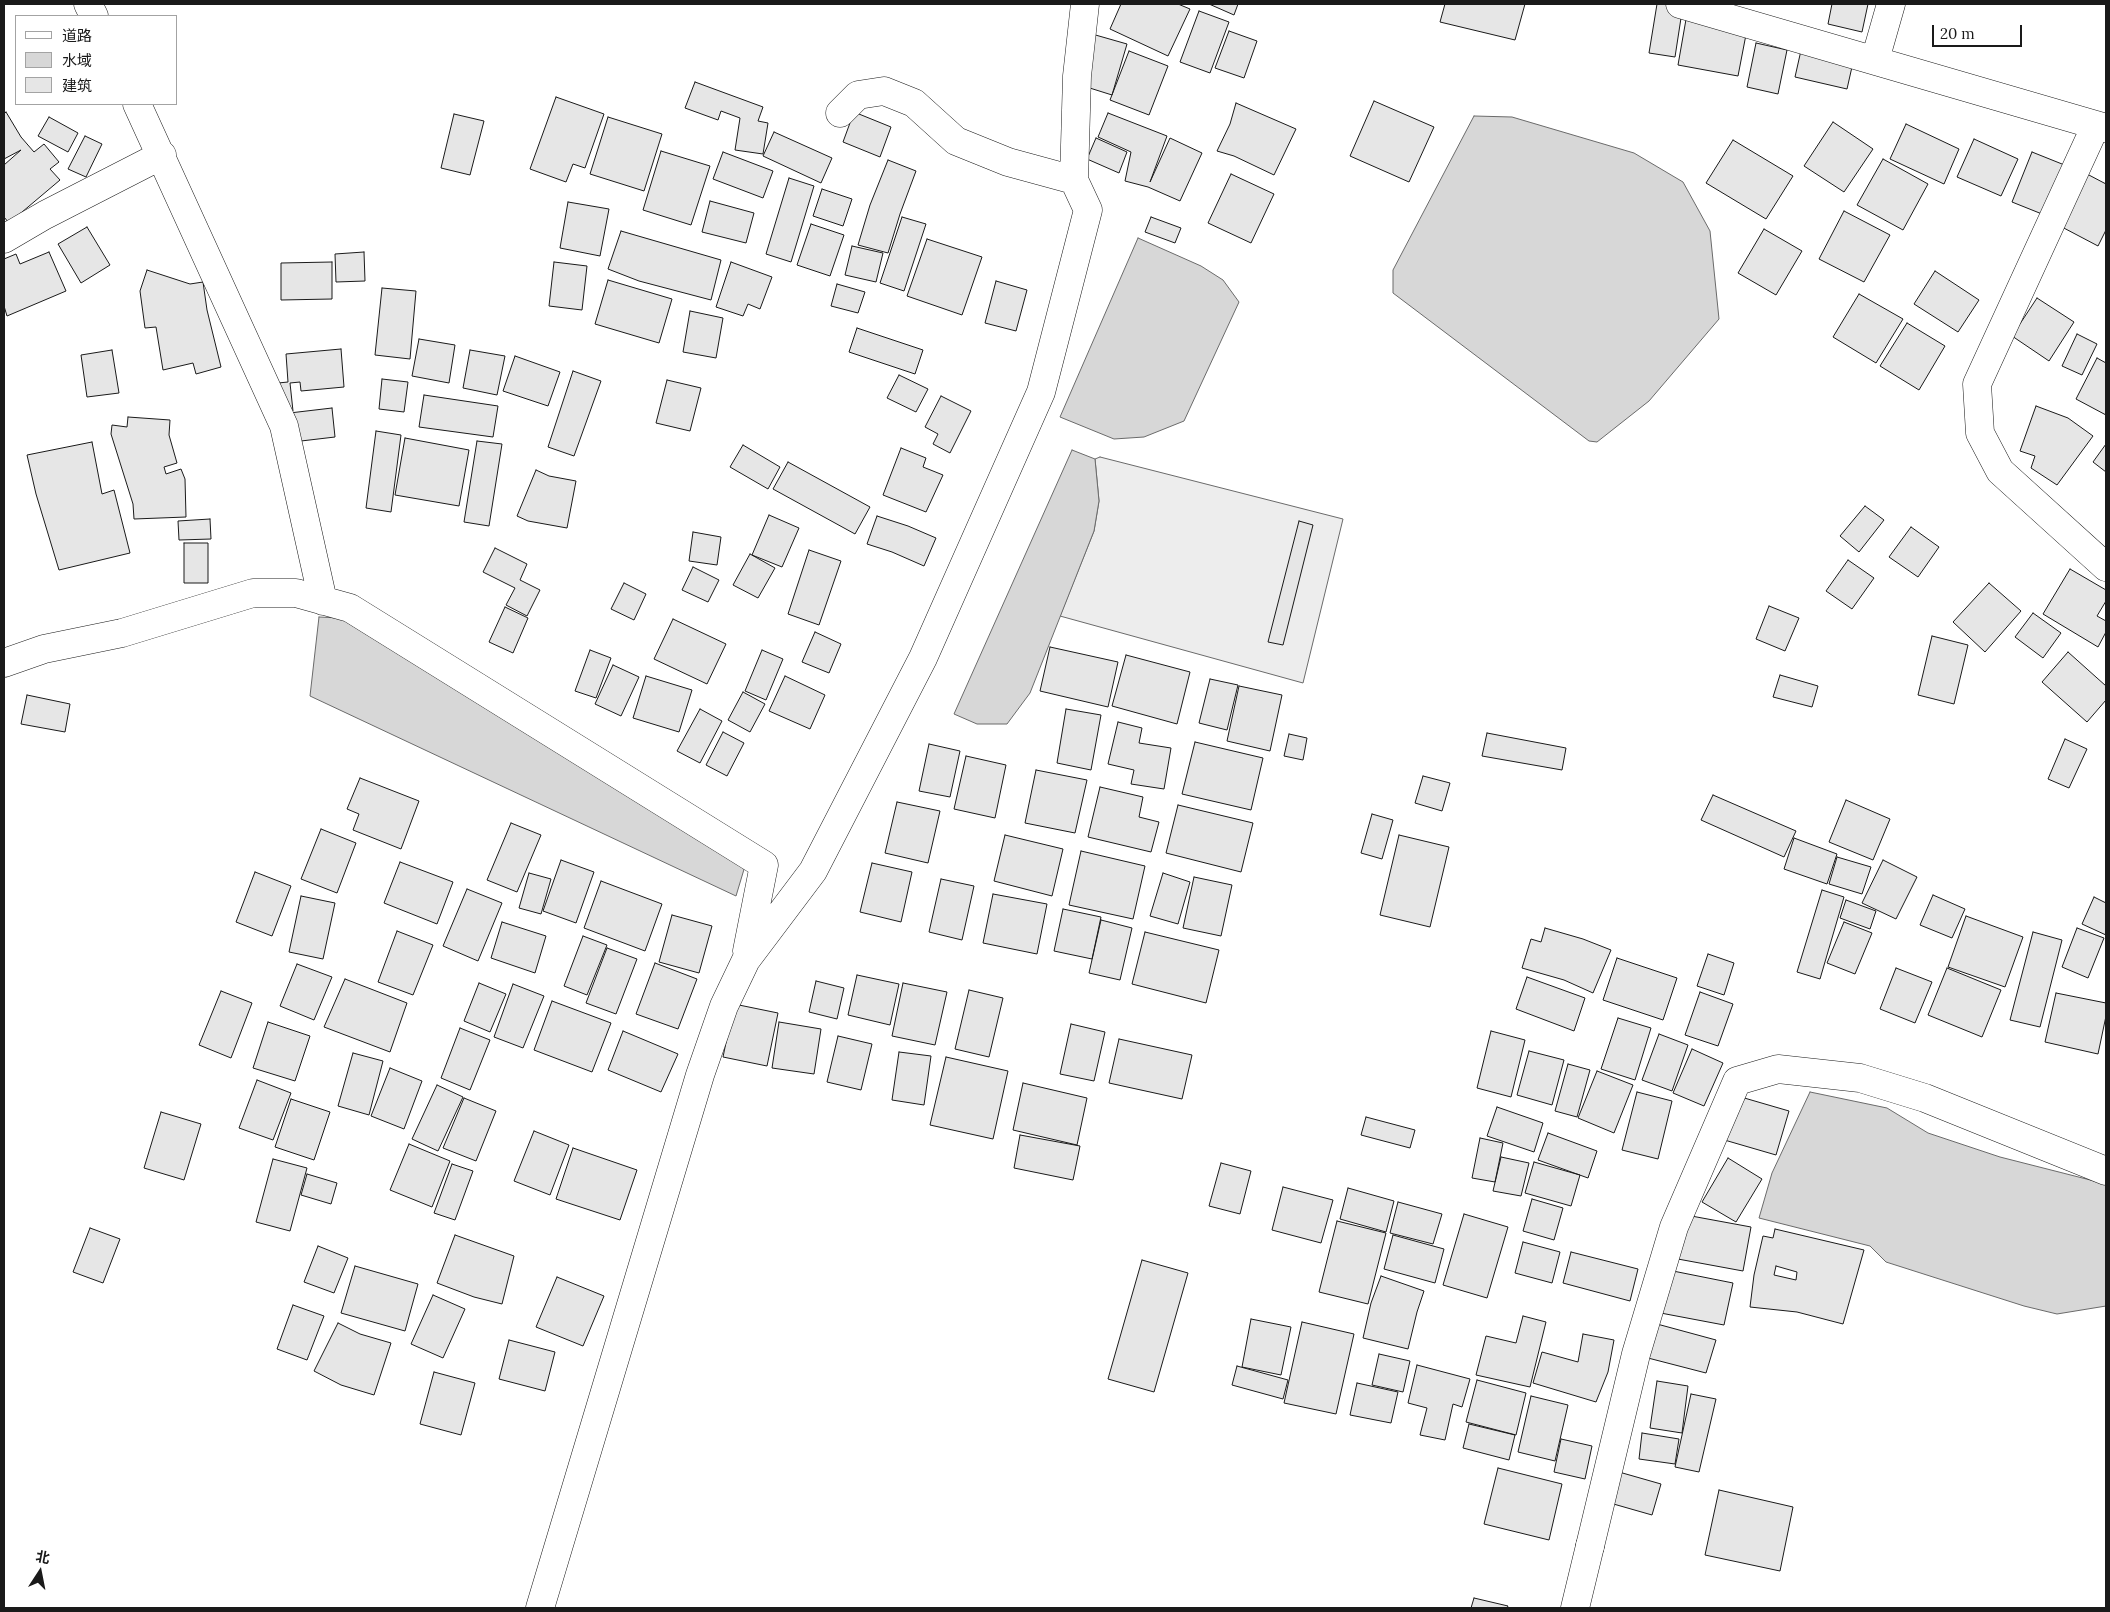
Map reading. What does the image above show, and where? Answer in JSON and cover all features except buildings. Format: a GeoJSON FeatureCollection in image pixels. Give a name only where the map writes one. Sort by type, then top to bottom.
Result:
{"type":"FeatureCollection","features":[{"type":"Feature","properties":{"kind":"street"},"geometry":{"type":"LineString","coordinates":[[540,1608],[700,1075],[724,1006],[746,960],[818,862],[923,658],[1041,392],[1088,210],[1074,180],[1078,76],[1085,4]]}},
{"type":"Feature","properties":{"kind":"street"},"geometry":{"type":"LineString","coordinates":[[1680,4],[2101,126],[1977,384],[1980,433],[2000,471],[2106,566]]}},
{"type":"Feature","properties":{"kind":"street"},"geometry":{"type":"LineString","coordinates":[[1875,60],[1891,4]]}},
{"type":"Feature","properties":{"kind":"street"},"geometry":{"type":"LineString","coordinates":[[840,113],[858,95],[884,91],[914,103],[956,141],[1008,162],[1074,180]]}},
{"type":"Feature","properties":{"kind":"street"},"geometry":{"type":"LineString","coordinates":[[137,105],[162,155],[284,426],[323,600]]}},
{"type":"Feature","properties":{"kind":"street"},"geometry":{"type":"LineString","coordinates":[[4,239],[45,215],[162,155]]}},
{"type":"Feature","properties":{"kind":"street"},"geometry":{"type":"LineString","coordinates":[[4,663],[44,649],[122,633],[253,594],[296,593],[350,608],[764,865],[746,960]]}},
{"type":"Feature","properties":{"kind":"street"},"geometry":{"type":"LineString","coordinates":[[1575,1608],[1636,1354],[1674,1227],[1737,1082],[1778,1069],[1860,1078],[1925,1098],[2106,1171]]}},
{"type":"Feature","properties":{"kind":"shaded area"},"geometry":{"type":"Polygon","coordinates":[[[1100,457],[1343,519],[1303,683],[1060,616],[1094,531],[1099,501],[1095,459],[1100,457]]]}},
{"type":"Feature","properties":{"kind":"water"},"geometry":{"type":"Polygon","coordinates":[[[1474,116],[1512,117],[1634,153],[1683,182],[1710,231],[1719,319],[1649,401],[1597,442],[1589,441],[1393,293],[1393,270],[1474,116]]]}},
{"type":"Feature","properties":{"kind":"water"},"geometry":{"type":"Polygon","coordinates":[[[1138,238],[1201,266],[1223,280],[1239,302],[1184,421],[1144,437],[1114,439],[1060,417],[1138,238]]]}},
{"type":"Feature","properties":{"kind":"water"},"geometry":{"type":"Polygon","coordinates":[[[1072,450],[1095,459],[1099,501],[1094,531],[1030,693],[1007,724],[977,724],[954,714],[1072,450]]]}},
{"type":"Feature","properties":{"kind":"water"},"geometry":{"type":"Polygon","coordinates":[[[319,617],[340,618],[745,866],[736,896],[310,696],[319,617]]]}},
{"type":"Feature","properties":{"kind":"water"},"geometry":{"type":"Polygon","coordinates":[[[1810,1092],[1887,1108],[1928,1133],[2000,1157],[2106,1184],[2106,1306],[2057,1314],[2024,1306],[1886,1262],[1870,1246],[1759,1218],[1772,1173],[1810,1092]]]}}]}
